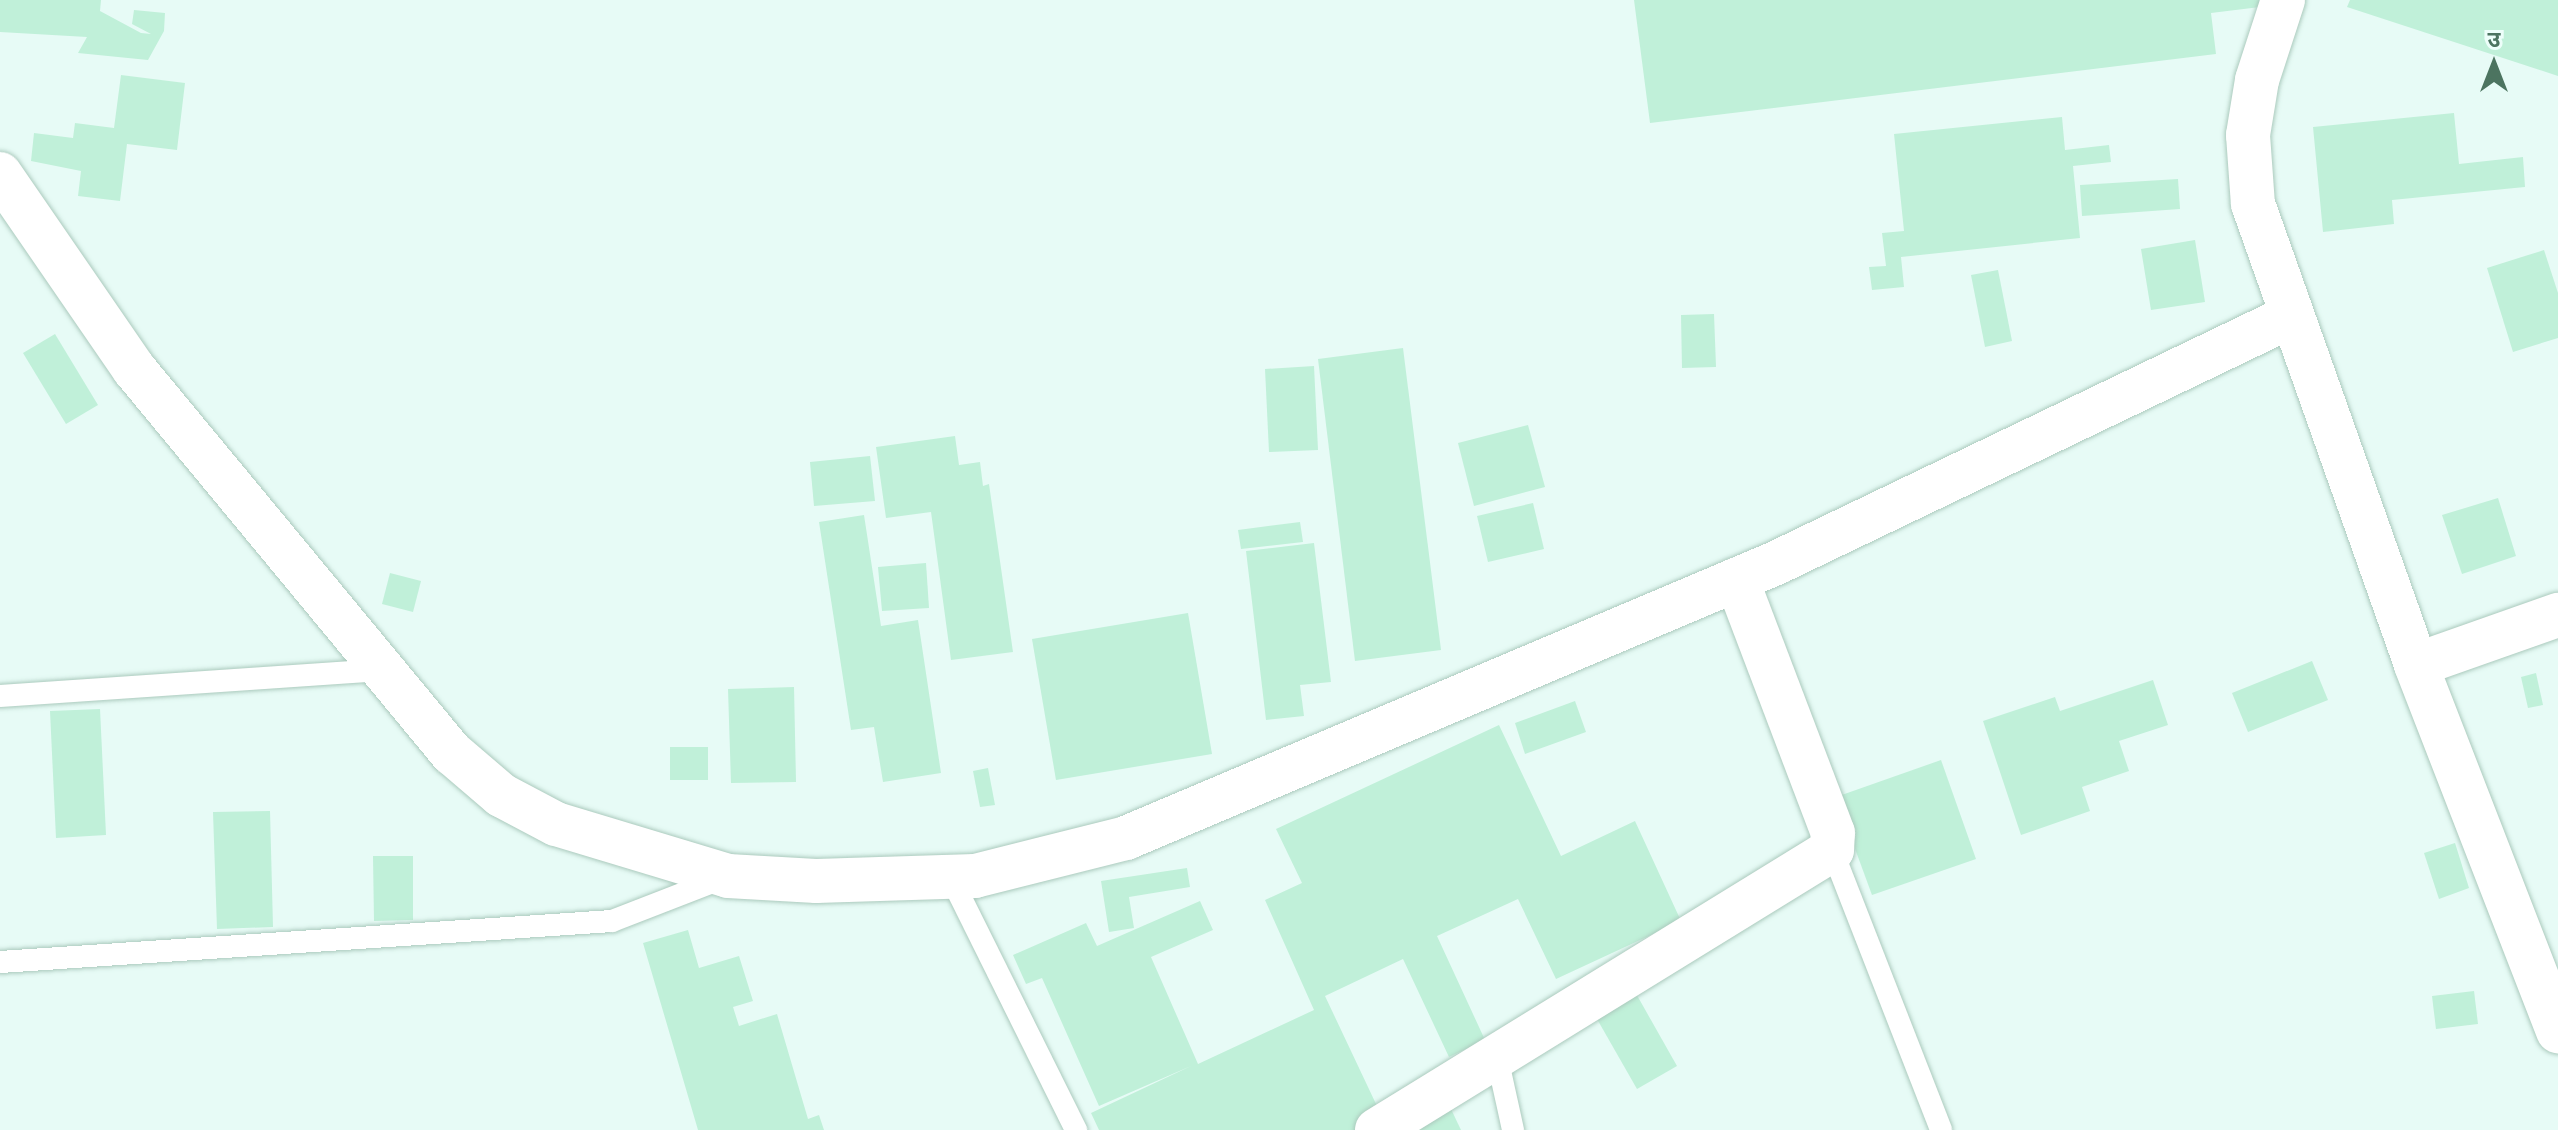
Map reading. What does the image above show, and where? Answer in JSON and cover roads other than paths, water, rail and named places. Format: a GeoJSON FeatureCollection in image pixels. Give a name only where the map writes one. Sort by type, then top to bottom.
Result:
{"type":"FeatureCollection","features":[{"type":"Feature","properties":{"kind":"street"},"geometry":{"type":"LineString","coordinates":[[2283,0],[2257,80],[2248,135],[2253,204],[2416,665],[2558,1031]]}},
{"type":"Feature","properties":{"kind":"street"},"geometry":{"type":"LineString","coordinates":[[1,178],[134,369],[452,753],[515,803],[556,824],[728,876],[816,881],[975,876],[1126,838],[1737,580],[2291,316]]}},
{"type":"Feature","properties":{"kind":"street"},"geometry":{"type":"LineString","coordinates":[[1377,1130],[1832,850],[1833,833],[1737,580]]}},
{"type":"Feature","properties":{"kind":"street"},"geometry":{"type":"LineString","coordinates":[[2416,665],[2558,615]]}},
{"type":"Feature","properties":{"kind":"lane"},"geometry":{"type":"LineString","coordinates":[[0,696],[385,670]]}},
{"type":"Feature","properties":{"kind":"lane"},"geometry":{"type":"LineString","coordinates":[[1832,850],[1941,1130]]}},
{"type":"Feature","properties":{"kind":"lane"},"geometry":{"type":"LineString","coordinates":[[0,962],[612,921],[728,876]]}},
{"type":"Feature","properties":{"kind":"lane"},"geometry":{"type":"LineString","coordinates":[[950,876],[1076,1130]]}},
{"type":"Feature","properties":{"kind":"lane"},"geometry":{"type":"LineString","coordinates":[[1497,1057],[1513,1130]]}}]}
